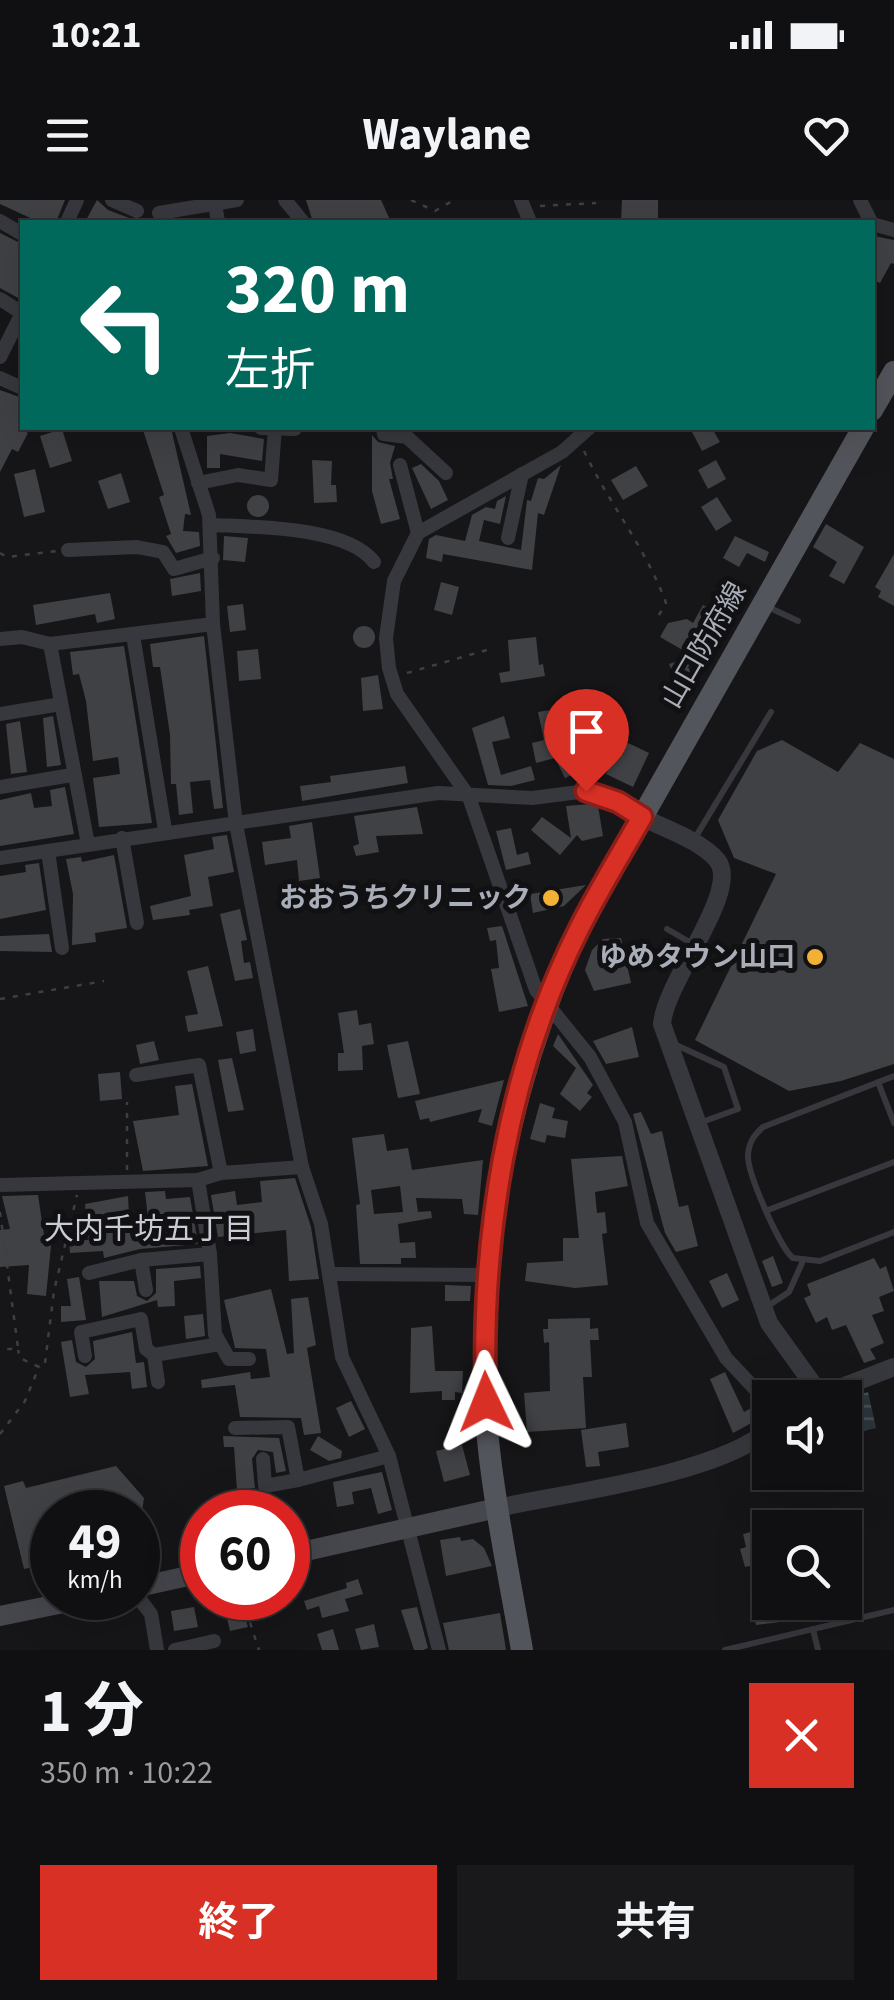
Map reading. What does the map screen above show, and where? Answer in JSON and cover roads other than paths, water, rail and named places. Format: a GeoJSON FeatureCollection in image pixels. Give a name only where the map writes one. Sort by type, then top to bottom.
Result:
{"type":"FeatureCollection","features":[{"type":"Feature","properties":{"kind":"main road","name":"山口防府線"},"geometry":{"type":"LineString","coordinates":[[522,1650],[498,1508],[486,1402],[487,1276],[506,1140],[546,1004],[578,930],[858,430]]}},
{"type":"Feature","properties":{"kind":"main road"},"geometry":{"type":"LineString","coordinates":[[310,1549],[498,1508]]}},
{"type":"Feature","properties":{"kind":"main road"},"geometry":{"type":"LineString","coordinates":[[0,1616],[30,1610]]}},
{"type":"Feature","properties":{"kind":"street"},"geometry":{"type":"LineString","coordinates":[[112,200],[136,211]]}},
{"type":"Feature","properties":{"kind":"street"},"geometry":{"type":"LineString","coordinates":[[159,212],[237,200]]}},
{"type":"Feature","properties":{"kind":"street"},"geometry":{"type":"LineString","coordinates":[[285,200],[301,220]]}},
{"type":"Feature","properties":{"kind":"street"},"geometry":{"type":"LineString","coordinates":[[215,204],[218,220]]}},
{"type":"Feature","properties":{"kind":"street"},"geometry":{"type":"LineString","coordinates":[[0,356],[20,317]]}},
{"type":"Feature","properties":{"kind":"street"},"geometry":{"type":"LineString","coordinates":[[182,430],[211,526],[213,624],[236,824],[302,1166],[321,1224],[342,1357],[390,1456],[440,1650]]}},
{"type":"Feature","properties":{"kind":"street"},"geometry":{"type":"LineString","coordinates":[[198,483],[238,475],[271,480],[274,430]]}},
{"type":"Feature","properties":{"kind":"street"},"geometry":{"type":"LineString","coordinates":[[383,430],[384,434],[407,438],[446,474]]}},
{"type":"Feature","properties":{"kind":"street"},"geometry":{"type":"LineString","coordinates":[[587,430],[579,441],[418,533],[394,581],[386,638],[392,678],[396,694],[469,797],[528,973],[546,1004],[590,1057],[625,1122],[647,1223],[726,1358],[752,1386]]}},
{"type":"Feature","properties":{"kind":"street"},"geometry":{"type":"LineString","coordinates":[[400,464],[418,533]]}},
{"type":"Feature","properties":{"kind":"street"},"geometry":{"type":"LineString","coordinates":[[508,538],[522,474]]}},
{"type":"Feature","properties":{"kind":"street"},"geometry":{"type":"LineString","coordinates":[[211,526],[258,530],[293,527],[366,551],[374,562]]}},
{"type":"Feature","properties":{"kind":"street"},"geometry":{"type":"LineString","coordinates":[[68,550],[137,547],[163,552],[174,569],[213,558]]}},
{"type":"Feature","properties":{"kind":"street"},"geometry":{"type":"LineString","coordinates":[[0,639],[22,637],[50,644],[213,624]]}},
{"type":"Feature","properties":{"kind":"street"},"geometry":{"type":"LineString","coordinates":[[133,635],[165,830]]}},
{"type":"Feature","properties":{"kind":"street"},"geometry":{"type":"LineString","coordinates":[[50,644],[88,844]]}},
{"type":"Feature","properties":{"kind":"street"},"geometry":{"type":"LineString","coordinates":[[0,714],[61,704]]}},
{"type":"Feature","properties":{"kind":"street"},"geometry":{"type":"LineString","coordinates":[[0,787],[72,774]]}},
{"type":"Feature","properties":{"kind":"street"},"geometry":{"type":"LineString","coordinates":[[0,858],[410,795],[532,798],[586,791],[618,802],[692,844],[719,863],[724,884],[663,1008],[668,1042],[764,1309],[807,1380]]}},
{"type":"Feature","properties":{"kind":"street"},"geometry":{"type":"LineString","coordinates":[[122,838],[137,922]]}},
{"type":"Feature","properties":{"kind":"street"},"geometry":{"type":"LineString","coordinates":[[48,851],[62,948]]}},
{"type":"Feature","properties":{"kind":"street"},"geometry":{"type":"LineString","coordinates":[[136,1075],[199,1065],[221,1173]]}},
{"type":"Feature","properties":{"kind":"street"},"geometry":{"type":"LineString","coordinates":[[0,1184],[198,1180],[221,1173],[302,1166]]}},
{"type":"Feature","properties":{"kind":"street"},"geometry":{"type":"LineString","coordinates":[[198,1180],[210,1254],[215,1334],[229,1359],[249,1359]]}},
{"type":"Feature","properties":{"kind":"street"},"geometry":{"type":"LineString","coordinates":[[89,1274],[142,1260],[210,1254]]}},
{"type":"Feature","properties":{"kind":"street"},"geometry":{"type":"LineString","coordinates":[[142,1260],[146,1290]]}},
{"type":"Feature","properties":{"kind":"street"},"geometry":{"type":"LineString","coordinates":[[329,1274],[487,1276]]}},
{"type":"Feature","properties":{"kind":"street"},"geometry":{"type":"LineString","coordinates":[[85,1356],[81,1332],[141,1319],[146,1348],[154,1355],[158,1382]]}},
{"type":"Feature","properties":{"kind":"street"},"geometry":{"type":"LineString","coordinates":[[154,1355],[220,1344]]}},
{"type":"Feature","properties":{"kind":"street"},"geometry":{"type":"LineString","coordinates":[[859,1380],[894,1367]]}},
{"type":"Feature","properties":{"kind":"street"},"geometry":{"type":"LineString","coordinates":[[235,1428],[288,1428],[298,1480]]}},
{"type":"Feature","properties":{"kind":"street"},"geometry":{"type":"LineString","coordinates":[[498,1508],[704,1461],[752,1441]]}},
{"type":"Feature","properties":{"kind":"street"},"geometry":{"type":"LineString","coordinates":[[263,1459],[265,1486],[390,1456]]}},
{"type":"Feature","properties":{"kind":"street"},"geometry":{"type":"LineString","coordinates":[[152,1620],[157,1650]]}},
{"type":"Feature","properties":{"kind":"street"},"geometry":{"type":"LineString","coordinates":[[174,1650],[214,1641]]}},
{"type":"Feature","properties":{"kind":"lane"},"geometry":{"type":"LineString","coordinates":[[762,604],[798,621]]}},
{"type":"Feature","properties":{"kind":"lane"},"geometry":{"type":"LineString","coordinates":[[692,844],[771,712]]}},
{"type":"Feature","properties":{"kind":"lane"},"geometry":{"type":"LineString","coordinates":[[667,929],[694,945]]}},
{"type":"Feature","properties":{"kind":"lane"},"geometry":{"type":"LineString","coordinates":[[668,1042],[724,1068],[738,1108],[698,1124]]}},
{"type":"Feature","properties":{"kind":"lane"},"geometry":{"type":"LineString","coordinates":[[894,1076],[756,1133],[748,1162],[785,1252],[802,1262],[820,1261],[894,1232]]}},
{"type":"Feature","properties":{"kind":"lane"},"geometry":{"type":"LineString","coordinates":[[878,1082],[894,1123]]}},
{"type":"Feature","properties":{"kind":"lane"},"geometry":{"type":"LineString","coordinates":[[768,1210],[894,1162]]}},
{"type":"Feature","properties":{"kind":"lane"},"geometry":{"type":"LineString","coordinates":[[764,1309],[789,1292],[802,1262]]}},
{"type":"Feature","properties":{"kind":"lane"},"geometry":{"type":"LineString","coordinates":[[724,1650],[894,1610]]}},
{"type":"Feature","properties":{"kind":"lane"},"geometry":{"type":"LineString","coordinates":[[813,1629],[818,1650]]}},
{"type":"Feature","properties":{"kind":"place","name":"おおうちクリニック"},"geometry":{"type":"Point","coordinates":[551,898]}},
{"type":"Feature","properties":{"kind":"place","name":"ゆめタウン山口"},"geometry":{"type":"Point","coordinates":[815,957]}},
{"type":"Feature","properties":{"kind":"district","name":"大内千坊五丁目"},"geometry":{"type":"Point","coordinates":[149,1229]}}]}
